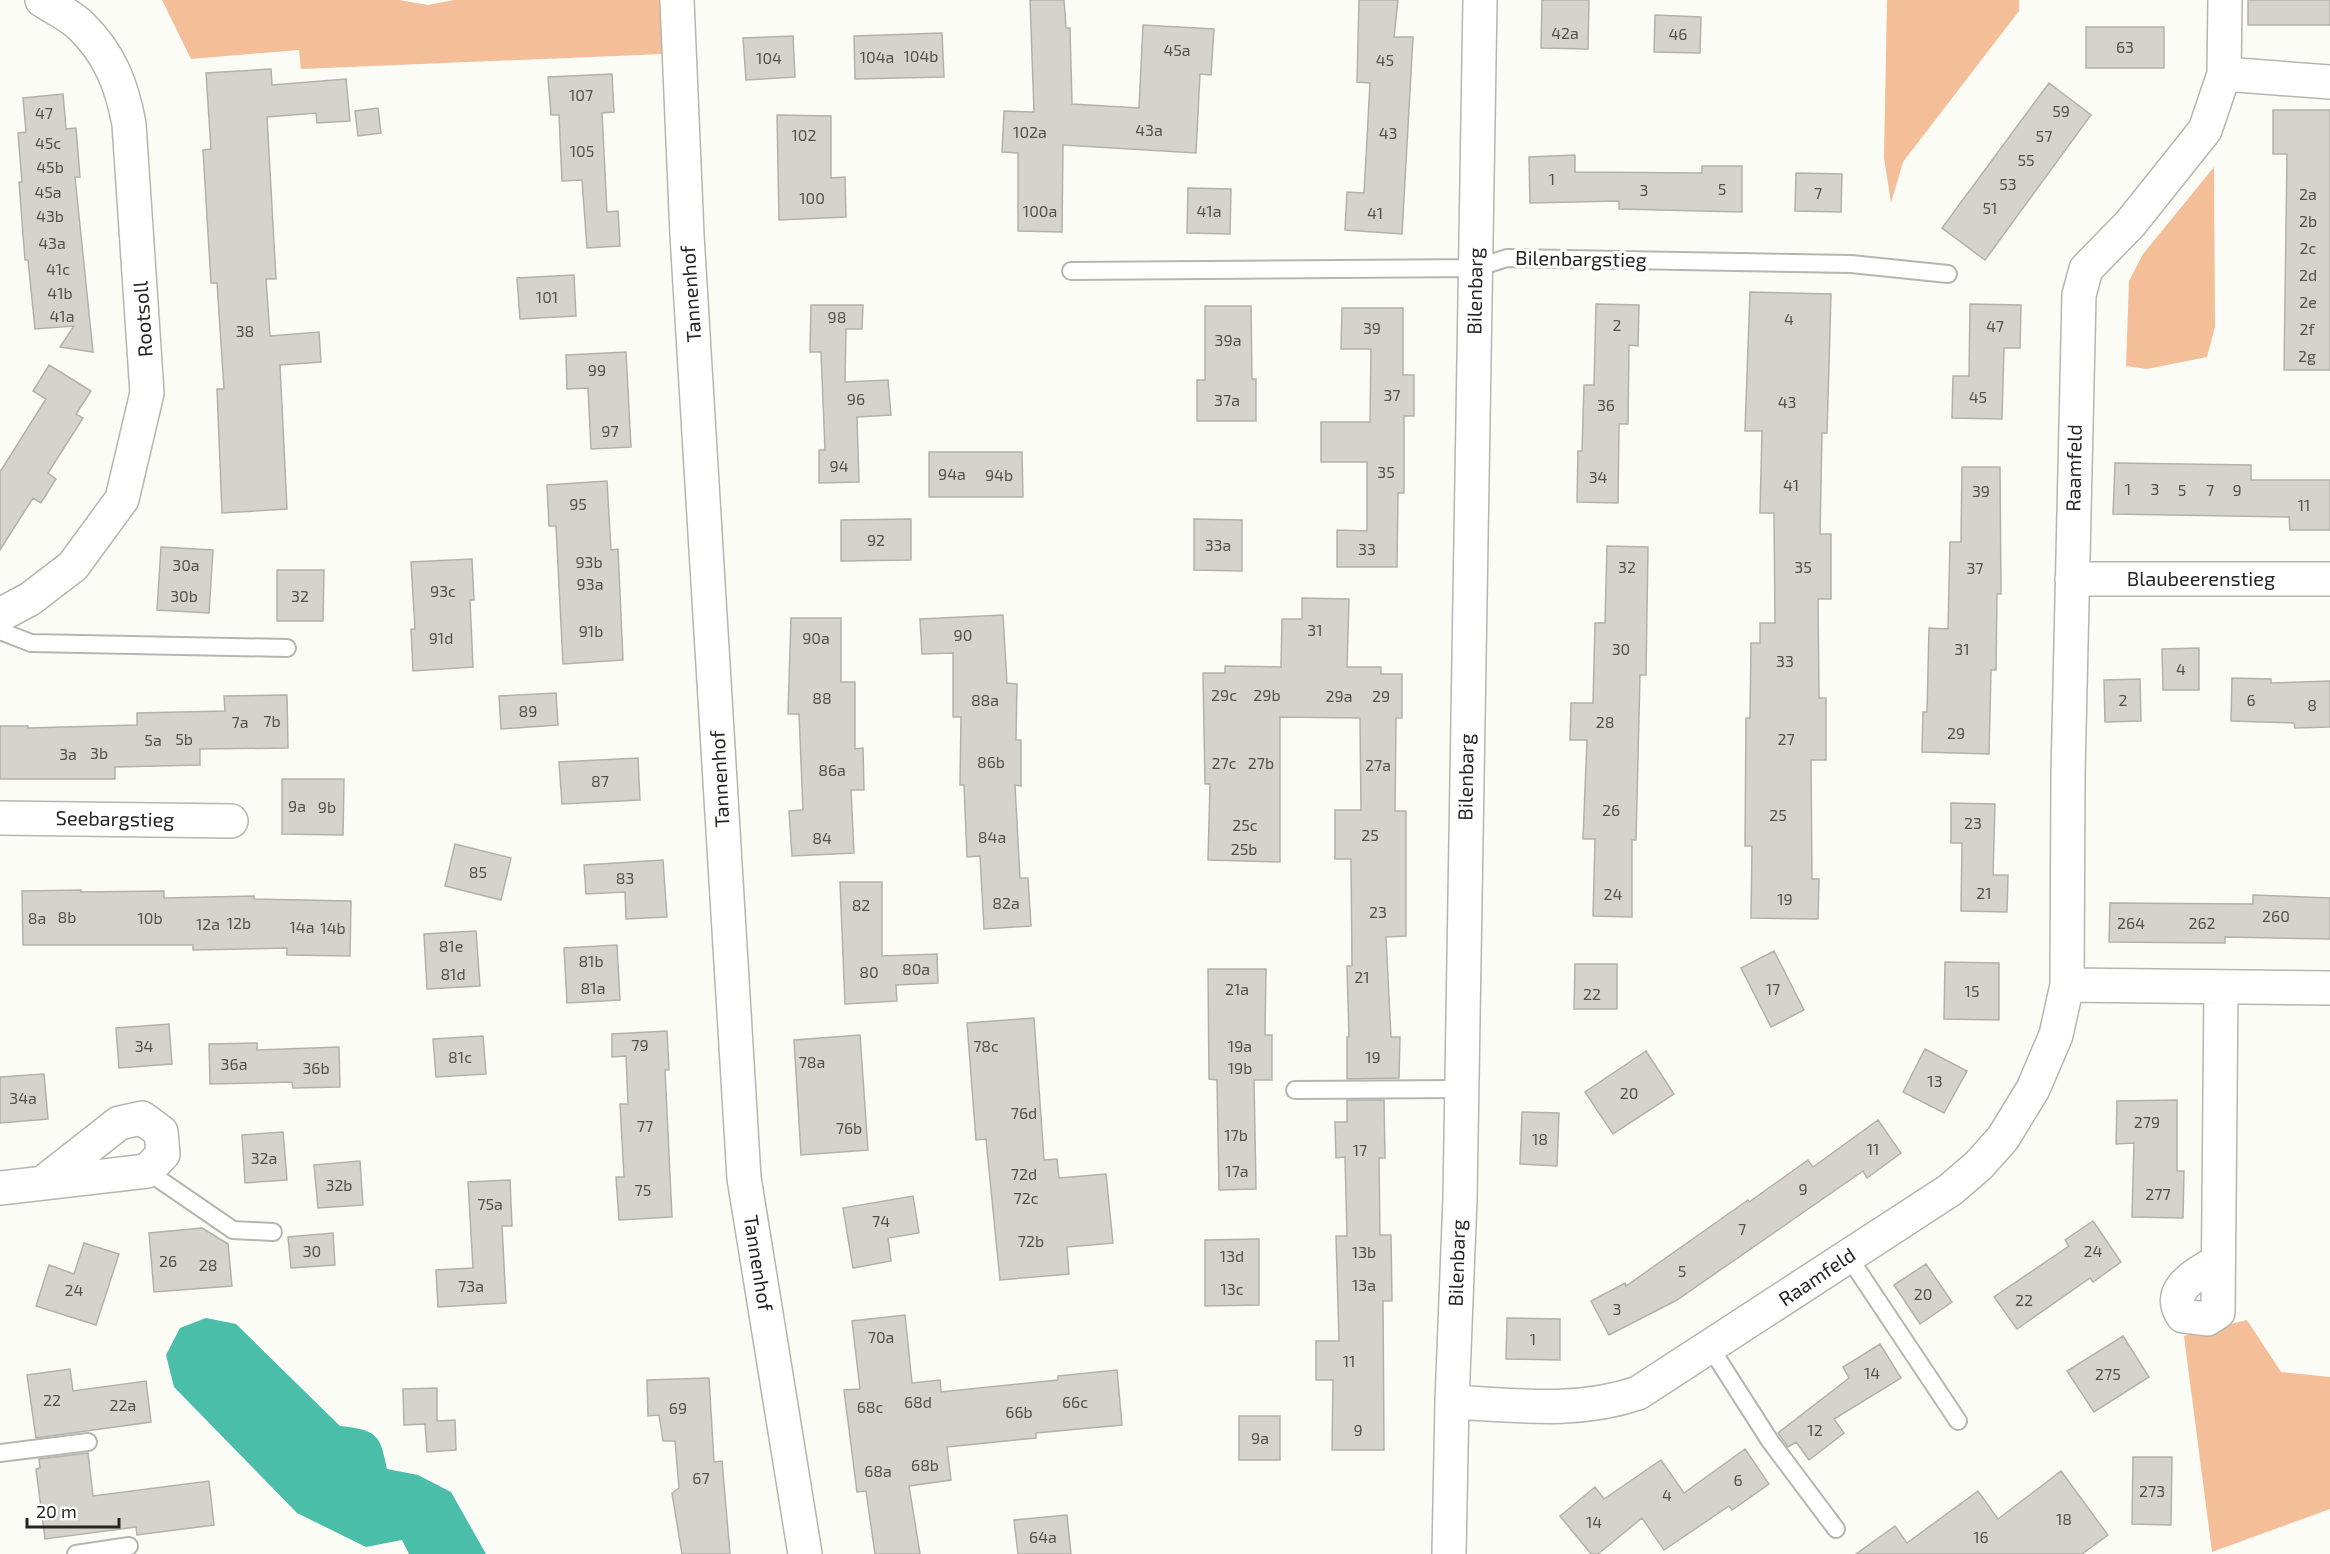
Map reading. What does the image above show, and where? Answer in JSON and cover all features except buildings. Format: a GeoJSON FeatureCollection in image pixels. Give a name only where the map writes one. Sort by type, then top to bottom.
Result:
{"type":"FeatureCollection","features":[{"type":"Feature","properties":{"kind":"street","name":"Rootsoll"},"geometry":{"type":"LineString","coordinates":[[0,615],[30,599],[74,566],[122,499],[147,393],[129,124],[122,88],[106,57],[80,25],[42,0]]}},
{"type":"Feature","properties":{"kind":"street","name":"Tannenhof"},"geometry":{"type":"LineString","coordinates":[[677,0],[687,235],[744,1178],[805,1554]]}},
{"type":"Feature","properties":{"kind":"street","name":"Bilenbarg"},"geometry":{"type":"LineString","coordinates":[[1449,1554],[1459,1219],[1480,0]]}},
{"type":"Feature","properties":{"kind":"street","name":"Raamfeld"},"geometry":{"type":"LineString","coordinates":[[1452,1402],[1548,1407],[1599,1404],[1638,1393],[1950,1191],[1979,1165],[2003,1138],[2048,1060],[2067,985],[2072,579],[2079,295],[2086,269],[2130,224],[2205,130],[2224,74],[2225,0]]}},
{"type":"Feature","properties":{"kind":"street"},"geometry":{"type":"LineString","coordinates":[[2224,74],[2330,82]]}},
{"type":"Feature","properties":{"kind":"street","name":"Blaubeerenstieg"},"geometry":{"type":"LineString","coordinates":[[2072,579],[2330,579]]}},
{"type":"Feature","properties":{"kind":"street","name":"Seebargstieg"},"geometry":{"type":"LineString","coordinates":[[0,818],[231,820]]}},
{"type":"Feature","properties":{"kind":"street"},"geometry":{"type":"LineString","coordinates":[[2067,985],[2330,988]]}},
{"type":"Feature","properties":{"kind":"street"},"geometry":{"type":"LineString","coordinates":[[2218,1262],[2221,988]]}},
{"type":"Feature","properties":{"kind":"street"},"geometry":{"type":"LineString","coordinates":[[0,1188],[147,1171],[163,1154],[161,1132],[142,1118],[119,1123],[44,1182]]}},
{"type":"Feature","properties":{"kind":"lane","name":"Bilenbargstieg"},"geometry":{"type":"LineString","coordinates":[[1071,271],[1476,268],[1507,258],[1851,264],[1948,274]]}},
{"type":"Feature","properties":{"kind":"lane"},"geometry":{"type":"LineString","coordinates":[[0,632],[32,643],[287,648]]}},
{"type":"Feature","properties":{"kind":"lane"},"geometry":{"type":"LineString","coordinates":[[1295,1090],[1460,1089]]}},
{"type":"Feature","properties":{"kind":"lane"},"geometry":{"type":"LineString","coordinates":[[147,1171],[233,1230],[273,1232]]}},
{"type":"Feature","properties":{"kind":"lane"},"geometry":{"type":"LineString","coordinates":[[1848,1256],[1958,1421]]}},
{"type":"Feature","properties":{"kind":"lane"},"geometry":{"type":"LineString","coordinates":[[1710,1347],[1770,1441],[1836,1530]]}},
{"type":"Feature","properties":{"kind":"lane"},"geometry":{"type":"LineString","coordinates":[[0,1453],[88,1442]]}},
{"type":"Feature","properties":{"kind":"lane"},"geometry":{"type":"LineString","coordinates":[[76,1554],[129,1546]]}},
{"type":"Feature","properties":{"kind":"shaded area"},"geometry":{"type":"Polygon","coordinates":[[[162,0],[399,0],[428,5],[454,0],[662,0],[663,54],[301,69],[299,50],[191,59],[162,0]]]}},
{"type":"Feature","properties":{"kind":"shaded area"},"geometry":{"type":"Polygon","coordinates":[[[1887,0],[2019,0],[2019,11],[1903,162],[1891,203],[1884,158],[1887,0]]]}},
{"type":"Feature","properties":{"kind":"shaded area"},"geometry":{"type":"Polygon","coordinates":[[[2214,167],[2215,327],[2207,357],[2147,369],[2126,366],[2129,281],[2143,254],[2214,167]]]}},
{"type":"Feature","properties":{"kind":"shaded area"},"geometry":{"type":"Polygon","coordinates":[[[206,1318],[236,1324],[340,1426],[362,1429],[375,1436],[382,1448],[387,1469],[418,1475],[451,1492],[486,1554],[409,1554],[402,1540],[366,1547],[297,1513],[174,1387],[166,1355],[180,1328],[206,1318]]]}},
{"type":"Feature","properties":{"kind":"shaded area"},"geometry":{"type":"Polygon","coordinates":[[[2247,1320],[2281,1372],[2330,1377],[2330,1509],[2212,1552],[2184,1336],[2247,1320]]]}}]}
